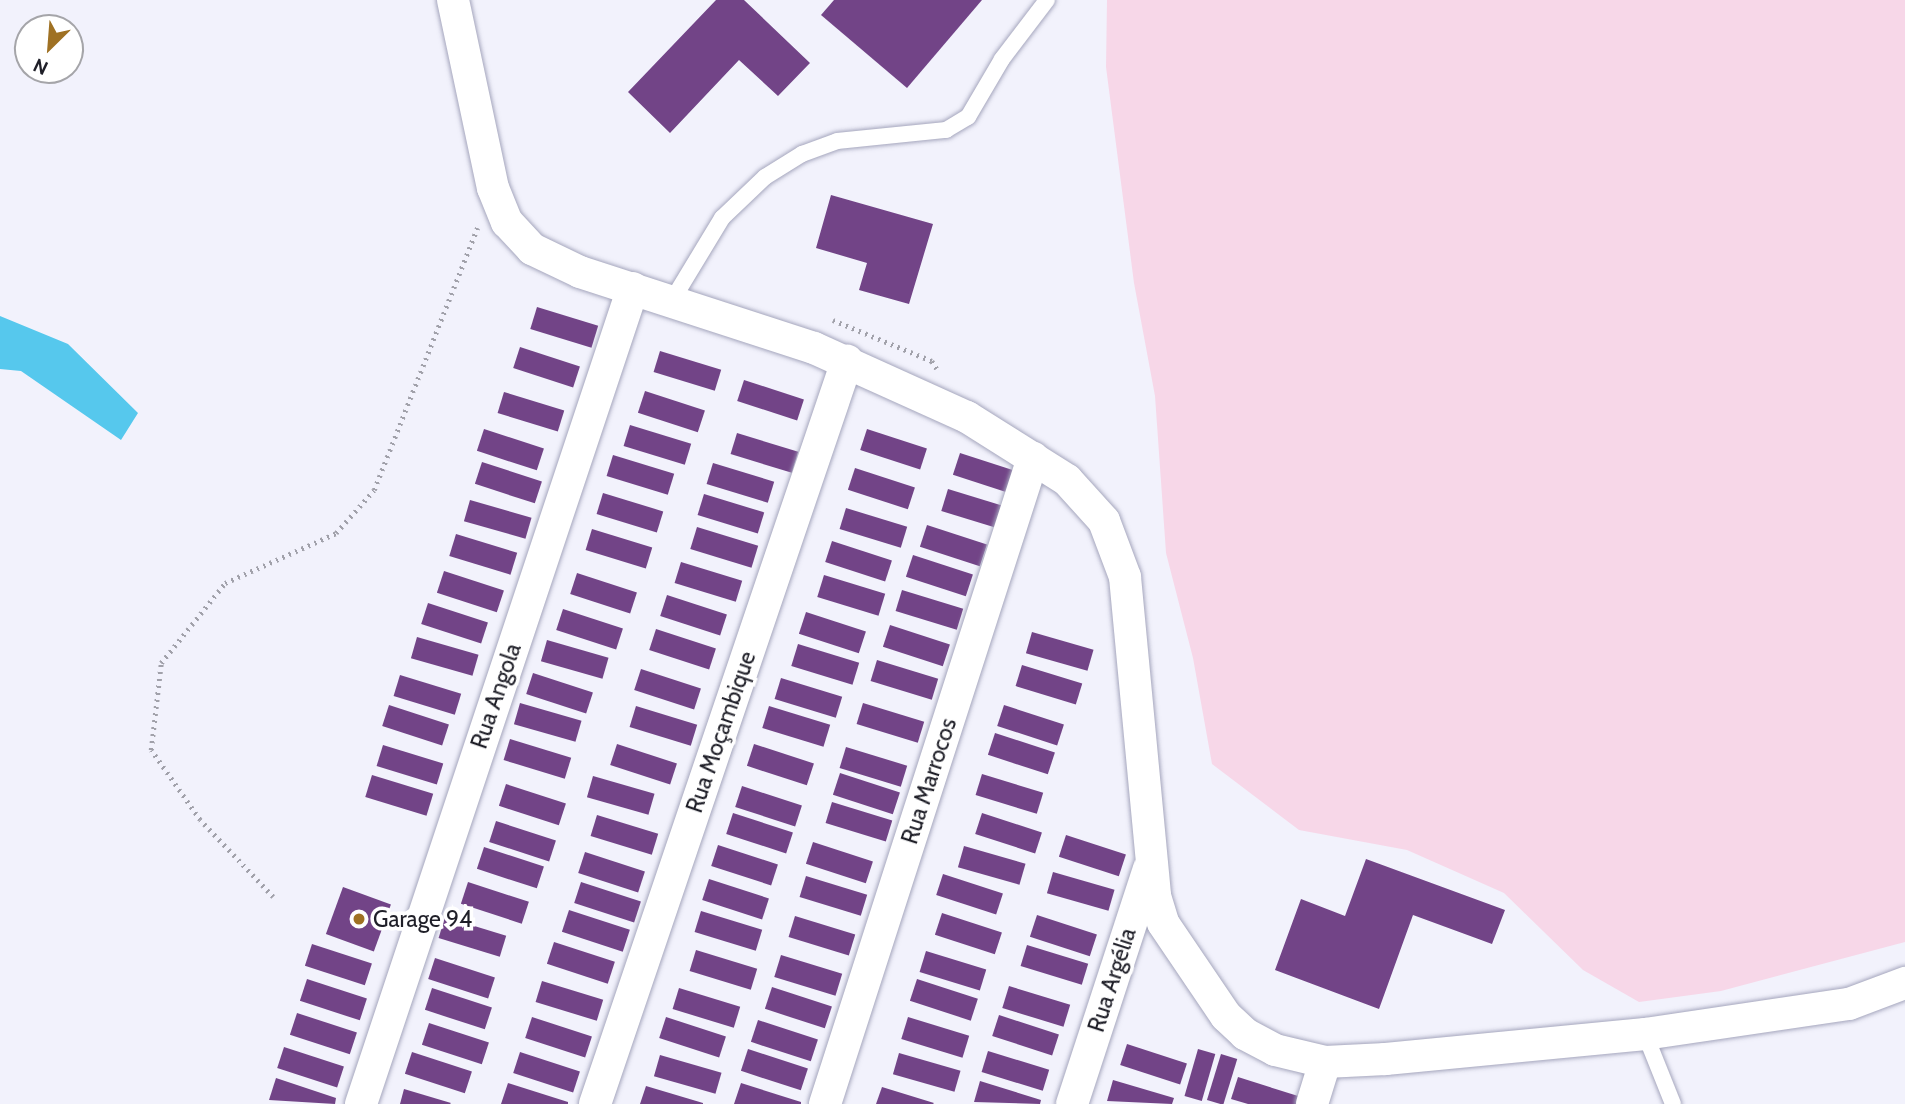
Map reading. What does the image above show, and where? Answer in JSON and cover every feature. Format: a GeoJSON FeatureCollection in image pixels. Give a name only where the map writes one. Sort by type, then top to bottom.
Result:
{"type":"FeatureCollection","features":[{"type":"Feature","properties":{"kind":"street"},"geometry":{"type":"LineString","coordinates":[[453,0],[493,188],[507,222],[532,249],[580,272],[673,299],[847,361],[967,417],[1033,458],[1087,499],[1118,550],[1125,577],[1155,896],[1163,923],[1226,1016],[1245,1034],[1275,1050],[1325,1062],[1645,1034],[1849,1004],[1905,983]]}},
{"type":"Feature","properties":{"kind":"street","name":"Rua Angola"},"geometry":{"type":"LineString","coordinates":[[361,1104],[633,288]]}},
{"type":"Feature","properties":{"kind":"street","name":"Rua Moçambique"},"geometry":{"type":"LineString","coordinates":[[595,1104],[847,361]]}},
{"type":"Feature","properties":{"kind":"street","name":"Rua Marrocos"},"geometry":{"type":"LineString","coordinates":[[825,1104],[1033,458]]}},
{"type":"Feature","properties":{"kind":"street","name":"Rua Argélia"},"geometry":{"type":"LineString","coordinates":[[1072,1104],[1153,856]]}},
{"type":"Feature","properties":{"kind":"street"},"geometry":{"type":"LineString","coordinates":[[1312,1104],[1325,1062]]}},
{"type":"Feature","properties":{"kind":"lane"},"geometry":{"type":"LineString","coordinates":[[673,299],[722,218],[765,177],[802,154],[837,141],[946,130],[968,117],[1002,59],[1047,0]]}},
{"type":"Feature","properties":{"kind":"lane"},"geometry":{"type":"LineString","coordinates":[[1645,1034],[1673,1104]]}},
{"type":"Feature","properties":{"kind":"path"},"geometry":{"type":"LineString","coordinates":[[273,897],[200,820],[151,750],[161,663],[225,583],[336,533],[374,490],[493,188]]}},
{"type":"Feature","properties":{"kind":"shaded area"},"geometry":{"type":"Polygon","coordinates":[[[1107,0],[1905,0],[1905,942],[1721,991],[1639,1002],[1583,970],[1504,893],[1407,850],[1299,830],[1212,764],[1193,658],[1166,553],[1155,396],[1134,283],[1106,67],[1107,0]]]}},
{"type":"Feature","properties":{"kind":"water"},"geometry":{"type":"Polygon","coordinates":[[[0,316],[68,344],[138,413],[121,440],[21,371],[0,369],[0,316]]]}},
{"type":"Feature","properties":{"kind":"building"},"geometry":{"type":"Polygon","coordinates":[[[716,0],[744,0],[810,63],[778,96],[739,60],[670,133],[628,92],[716,0]]]}},
{"type":"Feature","properties":{"kind":"building"},"geometry":{"type":"Polygon","coordinates":[[[834,0],[982,0],[907,88],[821,15],[834,0]]]}},
{"type":"Feature","properties":{"kind":"building"},"geometry":{"type":"Polygon","coordinates":[[[831,195],[933,224],[909,304],[859,290],[867,263],[816,248],[831,195]]]}},
{"type":"Feature","properties":{"kind":"building"},"geometry":{"type":"Polygon","coordinates":[[[537,307],[598,326],[591,348],[530,329],[537,307]]]}},
{"type":"Feature","properties":{"kind":"building"},"geometry":{"type":"Polygon","coordinates":[[[520,347],[580,366],[573,387],[513,368],[520,347]]]}},
{"type":"Feature","properties":{"kind":"building"},"geometry":{"type":"Polygon","coordinates":[[[660,351],[721,370],[715,391],[654,372],[660,351]]]}},
{"type":"Feature","properties":{"kind":"building"},"geometry":{"type":"Polygon","coordinates":[[[744,380],[804,399],[797,420],[737,401],[744,380]]]}},
{"type":"Feature","properties":{"kind":"building"},"geometry":{"type":"Polygon","coordinates":[[[645,391],[705,410],[698,432],[638,413],[645,391]]]}},
{"type":"Feature","properties":{"kind":"building"},"geometry":{"type":"Polygon","coordinates":[[[504,392],[564,410],[558,431],[498,413],[504,392]]]}},
{"type":"Feature","properties":{"kind":"building"},"geometry":{"type":"Polygon","coordinates":[[[630,425],[691,444],[685,465],[624,446],[630,425]]]}},
{"type":"Feature","properties":{"kind":"building"},"geometry":{"type":"Polygon","coordinates":[[[484,429],[544,448],[537,470],[477,451],[484,429]]]}},
{"type":"Feature","properties":{"kind":"building"},"geometry":{"type":"Polygon","coordinates":[[[867,429],[927,448],[920,469],[860,450],[867,429]]]}},
{"type":"Feature","properties":{"kind":"building"},"geometry":{"type":"Polygon","coordinates":[[[737,433],[798,452],[792,473],[731,454],[737,433]]]}},
{"type":"Feature","properties":{"kind":"building"},"geometry":{"type":"Polygon","coordinates":[[[960,453],[1020,472],[1013,494],[953,475],[960,453]]]}},
{"type":"Feature","properties":{"kind":"building"},"geometry":{"type":"Polygon","coordinates":[[[613,455],[674,474],[668,495],[607,476],[613,455]]]}},
{"type":"Feature","properties":{"kind":"building"},"geometry":{"type":"Polygon","coordinates":[[[482,462],[542,481],[535,503],[475,484],[482,462]]]}},
{"type":"Feature","properties":{"kind":"building"},"geometry":{"type":"Polygon","coordinates":[[[713,463],[774,482],[768,503],[707,484],[713,463]]]}},
{"type":"Feature","properties":{"kind":"building"},"geometry":{"type":"Polygon","coordinates":[[[855,468],[915,487],[908,509],[848,490],[855,468]]]}},
{"type":"Feature","properties":{"kind":"building"},"geometry":{"type":"Polygon","coordinates":[[[948,489],[1009,508],[1002,530],[941,511],[948,489]]]}},
{"type":"Feature","properties":{"kind":"building"},"geometry":{"type":"Polygon","coordinates":[[[603,493],[663,511],[657,532],[597,514],[603,493]]]}},
{"type":"Feature","properties":{"kind":"building"},"geometry":{"type":"Polygon","coordinates":[[[704,494],[764,512],[758,533],[698,515],[704,494]]]}},
{"type":"Feature","properties":{"kind":"building"},"geometry":{"type":"Polygon","coordinates":[[[470,500],[532,518],[525,539],[464,521],[470,500]]]}},
{"type":"Feature","properties":{"kind":"building"},"geometry":{"type":"Polygon","coordinates":[[[846,508],[907,527],[901,548],[840,529],[846,508]]]}},
{"type":"Feature","properties":{"kind":"building"},"geometry":{"type":"Polygon","coordinates":[[[927,525],[987,544],[980,566],[920,547],[927,525]]]}},
{"type":"Feature","properties":{"kind":"building"},"geometry":{"type":"Polygon","coordinates":[[[697,527],[758,546],[751,568],[690,549],[697,527]]]}},
{"type":"Feature","properties":{"kind":"building"},"geometry":{"type":"Polygon","coordinates":[[[592,529],[652,547],[646,568],[586,550],[592,529]]]}},
{"type":"Feature","properties":{"kind":"building"},"geometry":{"type":"Polygon","coordinates":[[[456,534],[517,553],[510,575],[449,556],[456,534]]]}},
{"type":"Feature","properties":{"kind":"building"},"geometry":{"type":"Polygon","coordinates":[[[832,541],[892,560],[885,581],[825,562],[832,541]]]}},
{"type":"Feature","properties":{"kind":"building"},"geometry":{"type":"Polygon","coordinates":[[[913,555],[973,574],[966,596],[906,577],[913,555]]]}},
{"type":"Feature","properties":{"kind":"building"},"geometry":{"type":"Polygon","coordinates":[[[681,562],[742,581],[736,602],[675,583],[681,562]]]}},
{"type":"Feature","properties":{"kind":"building"},"geometry":{"type":"Polygon","coordinates":[[[444,571],[504,590],[497,612],[437,593],[444,571]]]}},
{"type":"Feature","properties":{"kind":"building"},"geometry":{"type":"Polygon","coordinates":[[[577,573],[637,592],[630,613],[570,594],[577,573]]]}},
{"type":"Feature","properties":{"kind":"building"},"geometry":{"type":"Polygon","coordinates":[[[824,575],[885,594],[878,616],[817,597],[824,575]]]}},
{"type":"Feature","properties":{"kind":"building"},"geometry":{"type":"Polygon","coordinates":[[[902,590],[963,609],[957,630],[896,611],[902,590]]]}},
{"type":"Feature","properties":{"kind":"building"},"geometry":{"type":"Polygon","coordinates":[[[667,595],[727,614],[720,635],[660,616],[667,595]]]}},
{"type":"Feature","properties":{"kind":"building"},"geometry":{"type":"Polygon","coordinates":[[[428,603],[488,622],[481,643],[421,624],[428,603]]]}},
{"type":"Feature","properties":{"kind":"building"},"geometry":{"type":"Polygon","coordinates":[[[563,609],[623,628],[616,649],[556,630],[563,609]]]}},
{"type":"Feature","properties":{"kind":"building"},"geometry":{"type":"Polygon","coordinates":[[[806,612],[866,631],[859,653],[799,634],[806,612]]]}},
{"type":"Feature","properties":{"kind":"building"},"geometry":{"type":"Polygon","coordinates":[[[890,625],[950,644],[943,666],[883,647],[890,625]]]}},
{"type":"Feature","properties":{"kind":"building"},"geometry":{"type":"Polygon","coordinates":[[[656,629],[716,648],[709,669],[649,650],[656,629]]]}},
{"type":"Feature","properties":{"kind":"building"},"geometry":{"type":"Polygon","coordinates":[[[1032,632],[1094,650],[1087,671],[1026,653],[1032,632]]]}},
{"type":"Feature","properties":{"kind":"building"},"geometry":{"type":"Polygon","coordinates":[[[417,637],[479,655],[472,676],[411,658],[417,637]]]}},
{"type":"Feature","properties":{"kind":"building"},"geometry":{"type":"Polygon","coordinates":[[[547,640],[609,658],[602,679],[541,661],[547,640]]]}},
{"type":"Feature","properties":{"kind":"building"},"geometry":{"type":"Polygon","coordinates":[[[798,644],[859,663],[852,685],[791,666],[798,644]]]}},
{"type":"Feature","properties":{"kind":"building"},"geometry":{"type":"Polygon","coordinates":[[[877,660],[938,679],[932,700],[871,681],[877,660]]]}},
{"type":"Feature","properties":{"kind":"building"},"geometry":{"type":"Polygon","coordinates":[[[1022,665],[1082,683],[1076,704],[1016,686],[1022,665]]]}},
{"type":"Feature","properties":{"kind":"building"},"geometry":{"type":"Polygon","coordinates":[[[641,669],[701,688],[694,709],[634,690],[641,669]]]}},
{"type":"Feature","properties":{"kind":"building"},"geometry":{"type":"Polygon","coordinates":[[[533,673],[593,692],[586,713],[526,694],[533,673]]]}},
{"type":"Feature","properties":{"kind":"building"},"geometry":{"type":"Polygon","coordinates":[[[400,675],[461,694],[455,715],[394,696],[400,675]]]}},
{"type":"Feature","properties":{"kind":"building"},"geometry":{"type":"Polygon","coordinates":[[[781,678],[842,697],[836,718],[775,699],[781,678]]]}},
{"type":"Feature","properties":{"kind":"building"},"geometry":{"type":"Polygon","coordinates":[[[520,703],[582,721],[575,742],[514,724],[520,703]]]}},
{"type":"Feature","properties":{"kind":"building"},"geometry":{"type":"Polygon","coordinates":[[[863,703],[924,722],[918,743],[857,724],[863,703]]]}},
{"type":"Feature","properties":{"kind":"building"},"geometry":{"type":"Polygon","coordinates":[[[389,705],[449,724],[442,745],[382,726],[389,705]]]}},
{"type":"Feature","properties":{"kind":"building"},"geometry":{"type":"Polygon","coordinates":[[[1004,705],[1064,724],[1057,745],[997,726],[1004,705]]]}},
{"type":"Feature","properties":{"kind":"building"},"geometry":{"type":"Polygon","coordinates":[[[636,706],[697,725],[691,746],[630,727],[636,706]]]}},
{"type":"Feature","properties":{"kind":"building"},"geometry":{"type":"Polygon","coordinates":[[[769,706],[830,725],[823,747],[762,728],[769,706]]]}},
{"type":"Feature","properties":{"kind":"building"},"geometry":{"type":"Polygon","coordinates":[[[995,733],[1055,752],[1048,774],[988,755],[995,733]]]}},
{"type":"Feature","properties":{"kind":"building"},"geometry":{"type":"Polygon","coordinates":[[[510,739],[571,758],[565,779],[504,760],[510,739]]]}},
{"type":"Feature","properties":{"kind":"building"},"geometry":{"type":"Polygon","coordinates":[[[617,744],[677,763],[670,784],[610,765],[617,744]]]}},
{"type":"Feature","properties":{"kind":"building"},"geometry":{"type":"Polygon","coordinates":[[[754,744],[814,763],[807,785],[747,766],[754,744]]]}},
{"type":"Feature","properties":{"kind":"building"},"geometry":{"type":"Polygon","coordinates":[[[383,745],[443,763],[437,784],[377,766],[383,745]]]}},
{"type":"Feature","properties":{"kind":"building"},"geometry":{"type":"Polygon","coordinates":[[[846,747],[907,766],[901,787],[840,768],[846,747]]]}},
{"type":"Feature","properties":{"kind":"building"},"geometry":{"type":"Polygon","coordinates":[[[840,773],[900,792],[893,814],[833,795],[840,773]]]}},
{"type":"Feature","properties":{"kind":"building"},"geometry":{"type":"Polygon","coordinates":[[[982,774],[1043,793],[1037,814],[976,795],[982,774]]]}},
{"type":"Feature","properties":{"kind":"building"},"geometry":{"type":"Polygon","coordinates":[[[372,775],[433,794],[426,816],[365,797],[372,775]]]}},
{"type":"Feature","properties":{"kind":"building"},"geometry":{"type":"Polygon","coordinates":[[[593,776],[655,794],[648,815],[587,797],[593,776]]]}},
{"type":"Feature","properties":{"kind":"building"},"geometry":{"type":"Polygon","coordinates":[[[506,784],[566,803],[559,825],[499,806],[506,784]]]}},
{"type":"Feature","properties":{"kind":"building"},"geometry":{"type":"Polygon","coordinates":[[[742,786],[802,805],[795,826],[735,807],[742,786]]]}},
{"type":"Feature","properties":{"kind":"building"},"geometry":{"type":"Polygon","coordinates":[[[832,802],[892,820],[886,841],[826,823],[832,802]]]}},
{"type":"Feature","properties":{"kind":"building"},"geometry":{"type":"Polygon","coordinates":[[[733,813],[793,832],[786,853],[726,834],[733,813]]]}},
{"type":"Feature","properties":{"kind":"building"},"geometry":{"type":"Polygon","coordinates":[[[982,813],[1042,832],[1035,853],[975,834],[982,813]]]}},
{"type":"Feature","properties":{"kind":"building"},"geometry":{"type":"Polygon","coordinates":[[[597,815],[658,834],[652,855],[591,836],[597,815]]]}},
{"type":"Feature","properties":{"kind":"building"},"geometry":{"type":"Polygon","coordinates":[[[496,821],[556,840],[549,861],[489,842],[496,821]]]}},
{"type":"Feature","properties":{"kind":"building"},"geometry":{"type":"Polygon","coordinates":[[[1066,835],[1126,854],[1119,876],[1059,857],[1066,835]]]}},
{"type":"Feature","properties":{"kind":"building"},"geometry":{"type":"Polygon","coordinates":[[[813,842],[873,861],[866,883],[806,864],[813,842]]]}},
{"type":"Feature","properties":{"kind":"building"},"geometry":{"type":"Polygon","coordinates":[[[718,845],[778,864],[771,885],[711,866],[718,845]]]}},
{"type":"Feature","properties":{"kind":"building"},"geometry":{"type":"Polygon","coordinates":[[[964,846],[1026,864],[1019,885],[958,867],[964,846]]]}},
{"type":"Feature","properties":{"kind":"building"},"geometry":{"type":"Polygon","coordinates":[[[484,847],[544,866],[537,888],[477,869],[484,847]]]}},
{"type":"Feature","properties":{"kind":"building"},"geometry":{"type":"Polygon","coordinates":[[[585,852],[645,871],[638,892],[578,873],[585,852]]]}},
{"type":"Feature","properties":{"kind":"building"},"geometry":{"type":"Polygon","coordinates":[[[1366,859],[1505,910],[1492,944],[1413,915],[1379,1009],[1275,970],[1301,899],[1345,916],[1366,859]]]}},
{"type":"Feature","properties":{"kind":"building"},"geometry":{"type":"Polygon","coordinates":[[[1053,872],[1115,890],[1108,911],[1047,893],[1053,872]]]}},
{"type":"Feature","properties":{"kind":"building"},"geometry":{"type":"Polygon","coordinates":[[[943,874],[1003,893],[996,914],[936,895],[943,874]]]}},
{"type":"Feature","properties":{"kind":"building"},"geometry":{"type":"Polygon","coordinates":[[[806,876],[867,895],[861,916],[800,897],[806,876]]]}},
{"type":"Feature","properties":{"kind":"building"},"geometry":{"type":"Polygon","coordinates":[[[709,879],[769,898],[762,919],[702,900],[709,879]]]}},
{"type":"Feature","properties":{"kind":"building"},"geometry":{"type":"Polygon","coordinates":[[[468,882],[529,902],[522,924],[461,904],[468,882]]]}},
{"type":"Feature","properties":{"kind":"building"},"geometry":{"type":"Polygon","coordinates":[[[581,882],[641,901],[634,922],[574,903],[581,882]]]}},
{"type":"Feature","properties":{"kind":"building","name":"Garage 94"},"geometry":{"type":"Polygon","coordinates":[[[343,887],[391,904],[374,951],[326,934],[343,887]]]}},
{"type":"Feature","properties":{"kind":"building"},"geometry":{"type":"Polygon","coordinates":[[[569,910],[630,930],[623,952],[562,932],[569,910]]]}},
{"type":"Feature","properties":{"kind":"building"},"geometry":{"type":"Polygon","coordinates":[[[701,911],[762,930],[756,951],[695,932],[701,911]]]}},
{"type":"Feature","properties":{"kind":"building"},"geometry":{"type":"Polygon","coordinates":[[[942,913],[1002,932],[995,954],[935,935],[942,913]]]}},
{"type":"Feature","properties":{"kind":"building"},"geometry":{"type":"Polygon","coordinates":[[[1037,915],[1097,934],[1090,956],[1030,937],[1037,915]]]}},
{"type":"Feature","properties":{"kind":"building"},"geometry":{"type":"Polygon","coordinates":[[[795,916],[855,934],[849,955],[789,937],[795,916]]]}},
{"type":"Feature","properties":{"kind":"building"},"geometry":{"type":"Polygon","coordinates":[[[445,917],[506,936],[500,957],[439,938],[445,917]]]}},
{"type":"Feature","properties":{"kind":"building"},"geometry":{"type":"Polygon","coordinates":[[[554,942],[615,962],[608,984],[547,964],[554,942]]]}},
{"type":"Feature","properties":{"kind":"building"},"geometry":{"type":"Polygon","coordinates":[[[312,944],[372,963],[365,985],[305,966],[312,944]]]}},
{"type":"Feature","properties":{"kind":"building"},"geometry":{"type":"Polygon","coordinates":[[[1027,945],[1088,964],[1082,985],[1021,966],[1027,945]]]}},
{"type":"Feature","properties":{"kind":"building"},"geometry":{"type":"Polygon","coordinates":[[[696,950],[757,969],[751,990],[690,971],[696,950]]]}},
{"type":"Feature","properties":{"kind":"building"},"geometry":{"type":"Polygon","coordinates":[[[926,951],[986,969],[980,990],[920,972],[926,951]]]}},
{"type":"Feature","properties":{"kind":"building"},"geometry":{"type":"Polygon","coordinates":[[[781,955],[842,974],[835,996],[774,977],[781,955]]]}},
{"type":"Feature","properties":{"kind":"building"},"geometry":{"type":"Polygon","coordinates":[[[435,958],[495,977],[488,998],[428,979],[435,958]]]}},
{"type":"Feature","properties":{"kind":"building"},"geometry":{"type":"Polygon","coordinates":[[[307,979],[367,998],[360,1020],[300,1001],[307,979]]]}},
{"type":"Feature","properties":{"kind":"building"},"geometry":{"type":"Polygon","coordinates":[[[917,979],[978,999],[971,1021],[910,1001],[917,979]]]}},
{"type":"Feature","properties":{"kind":"building"},"geometry":{"type":"Polygon","coordinates":[[[542,981],[603,1000],[597,1021],[536,1002],[542,981]]]}},
{"type":"Feature","properties":{"kind":"building"},"geometry":{"type":"Polygon","coordinates":[[[1009,986],[1070,1005],[1063,1027],[1002,1008],[1009,986]]]}},
{"type":"Feature","properties":{"kind":"building"},"geometry":{"type":"Polygon","coordinates":[[[772,987],[832,1006],[825,1028],[765,1009],[772,987]]]}},
{"type":"Feature","properties":{"kind":"building"},"geometry":{"type":"Polygon","coordinates":[[[432,988],[492,1007],[485,1029],[425,1010],[432,988]]]}},
{"type":"Feature","properties":{"kind":"building"},"geometry":{"type":"Polygon","coordinates":[[[679,988],[740,1007],[734,1028],[673,1009],[679,988]]]}},
{"type":"Feature","properties":{"kind":"building"},"geometry":{"type":"Polygon","coordinates":[[[297,1013],[357,1032],[350,1054],[290,1035],[297,1013]]]}},
{"type":"Feature","properties":{"kind":"building"},"geometry":{"type":"Polygon","coordinates":[[[999,1015],[1059,1034],[1052,1055],[992,1036],[999,1015]]]}},
{"type":"Feature","properties":{"kind":"building"},"geometry":{"type":"Polygon","coordinates":[[[532,1017],[592,1036],[585,1057],[525,1038],[532,1017]]]}},
{"type":"Feature","properties":{"kind":"building"},"geometry":{"type":"Polygon","coordinates":[[[666,1017],[726,1036],[719,1057],[659,1038],[666,1017]]]}},
{"type":"Feature","properties":{"kind":"building"},"geometry":{"type":"Polygon","coordinates":[[[908,1017],[969,1036],[962,1058],[901,1039],[908,1017]]]}},
{"type":"Feature","properties":{"kind":"building"},"geometry":{"type":"Polygon","coordinates":[[[758,1020],[818,1039],[811,1061],[751,1042],[758,1020]]]}},
{"type":"Feature","properties":{"kind":"building"},"geometry":{"type":"Polygon","coordinates":[[[429,1023],[489,1042],[482,1064],[422,1045],[429,1023]]]}},
{"type":"Feature","properties":{"kind":"building"},"geometry":{"type":"Polygon","coordinates":[[[1127,1044],[1187,1063],[1180,1084],[1120,1065],[1127,1044]]]}},
{"type":"Feature","properties":{"kind":"building"},"geometry":{"type":"Polygon","coordinates":[[[284,1047],[344,1066],[337,1087],[277,1068],[284,1047]]]}},
{"type":"Feature","properties":{"kind":"building"},"geometry":{"type":"Polygon","coordinates":[[[748,1049],[808,1068],[801,1090],[741,1071],[748,1049]]]}},
{"type":"Feature","properties":{"kind":"building"},"geometry":{"type":"Polygon","coordinates":[[[1198,1049],[1215,1054],[1202,1101],[1184,1096],[1198,1049]]]}},
{"type":"Feature","properties":{"kind":"building"},"geometry":{"type":"Polygon","coordinates":[[[988,1051],[1049,1070],[1043,1091],[982,1072],[988,1051]]]}},
{"type":"Feature","properties":{"kind":"building"},"geometry":{"type":"Polygon","coordinates":[[[412,1052],[472,1071],[465,1093],[405,1074],[412,1052]]]}},
{"type":"Feature","properties":{"kind":"building"},"geometry":{"type":"Polygon","coordinates":[[[520,1052],[580,1071],[573,1092],[513,1073],[520,1052]]]}},
{"type":"Feature","properties":{"kind":"building"},"geometry":{"type":"Polygon","coordinates":[[[899,1053],[961,1071],[954,1092],[893,1074],[899,1053]]]}},
{"type":"Feature","properties":{"kind":"building"},"geometry":{"type":"Polygon","coordinates":[[[1221,1054],[1237,1059],[1223,1104],[1207,1100],[1221,1054]]]}},
{"type":"Feature","properties":{"kind":"building"},"geometry":{"type":"Polygon","coordinates":[[[660,1055],[722,1073],[715,1094],[654,1076],[660,1055]]]}},
{"type":"Feature","properties":{"kind":"building"},"geometry":{"type":"Polygon","coordinates":[[[1238,1077],[1298,1096],[1296,1104],[1248,1104],[1231,1099],[1238,1077]]]}},
{"type":"Feature","properties":{"kind":"building"},"geometry":{"type":"Polygon","coordinates":[[[276,1078],[336,1098],[335,1104],[269,1100],[276,1078]]]}},
{"type":"Feature","properties":{"kind":"building"},"geometry":{"type":"Polygon","coordinates":[[[1113,1080],[1174,1098],[1172,1104],[1107,1101],[1113,1080]]]}},
{"type":"Feature","properties":{"kind":"building"},"geometry":{"type":"Polygon","coordinates":[[[980,1081],[1041,1100],[1040,1104],[974,1102],[980,1081]]]}},
{"type":"Feature","properties":{"kind":"building"},"geometry":{"type":"Polygon","coordinates":[[[508,1083],[568,1102],[568,1104],[501,1104],[508,1083]]]}},
{"type":"Feature","properties":{"kind":"building"},"geometry":{"type":"Polygon","coordinates":[[[741,1083],[801,1102],[801,1104],[734,1104],[741,1083]]]}},
{"type":"Feature","properties":{"kind":"building"},"geometry":{"type":"Polygon","coordinates":[[[646,1086],[703,1103],[703,1104],[640,1104],[646,1086]]]}},
{"type":"Feature","properties":{"kind":"building"},"geometry":{"type":"Polygon","coordinates":[[[882,1087],[934,1103],[876,1104],[882,1087]]]}},
{"type":"Feature","properties":{"kind":"building"},"geometry":{"type":"Polygon","coordinates":[[[404,1089],[451,1103],[400,1104],[404,1089]]]}},
{"type":"Feature","properties":{"kind":"place","name":"Garage 94"},"geometry":{"type":"Point","coordinates":[359,919]}}]}
